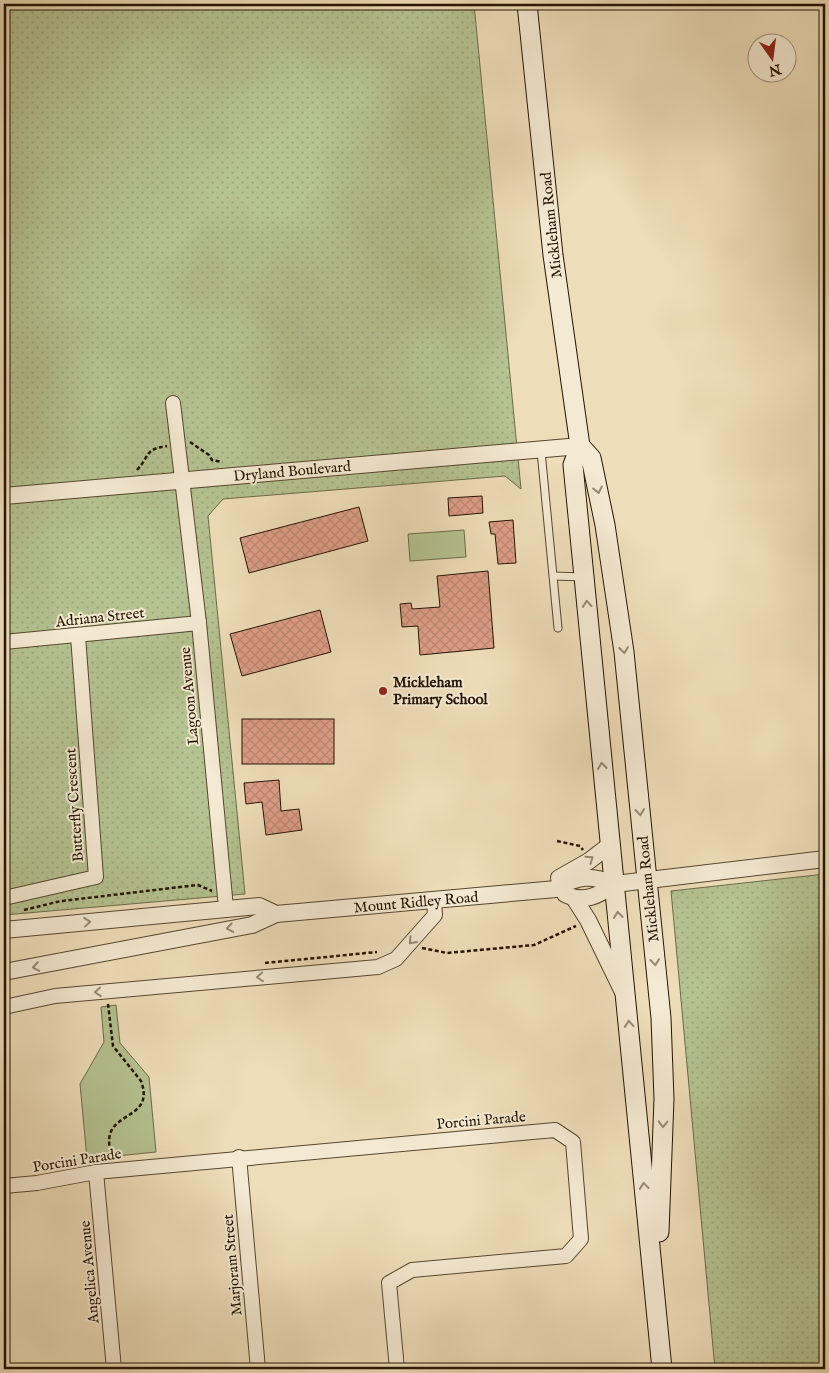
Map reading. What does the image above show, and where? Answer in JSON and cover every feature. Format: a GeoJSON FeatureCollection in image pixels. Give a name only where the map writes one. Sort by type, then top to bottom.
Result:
{"type":"FeatureCollection","features":[{"type":"Feature","properties":{"kind":"main road","name":"Mickleham Road"},"geometry":{"type":"LineString","coordinates":[[527,4],[553,255],[580,446],[573,466],[662,1369]]}},
{"type":"Feature","properties":{"kind":"main road","name":"Mickleham Road"},"geometry":{"type":"LineString","coordinates":[[580,446],[591,458],[615,583],[648,879],[661,1018],[664,1099],[658,1227],[659,1339]]}},
{"type":"Feature","properties":{"kind":"main road"},"geometry":{"type":"LineString","coordinates":[[584,577],[599,578],[615,583]]}},
{"type":"Feature","properties":{"kind":"street","name":"Lagoon Avenue"},"geometry":{"type":"LineString","coordinates":[[173,403],[199,623],[225,902]]}},
{"type":"Feature","properties":{"kind":"street","name":"Dryland Boulevard"},"geometry":{"type":"LineString","coordinates":[[4,496],[541,451],[580,446]]}},
{"type":"Feature","properties":{"kind":"street","name":"Adriana Street"},"geometry":{"type":"LineString","coordinates":[[4,642],[199,623]]}},
{"type":"Feature","properties":{"kind":"street","name":"Butterfly Crescent"},"geometry":{"type":"LineString","coordinates":[[4,898],[96,877],[78,636]]}},
{"type":"Feature","properties":{"kind":"street"},"geometry":{"type":"LineString","coordinates":[[538,890],[589,861],[611,844]]}},
{"type":"Feature","properties":{"kind":"street","name":"Mount Ridley Road"},"geometry":{"type":"LineString","coordinates":[[556,889],[571,879],[591,877],[615,884],[825,858]]}},
{"type":"Feature","properties":{"kind":"street","name":"Mount Ridley Road"},"geometry":{"type":"LineString","coordinates":[[4,972],[252,924],[276,914],[538,890],[556,889],[574,898],[597,896],[615,884]]}},
{"type":"Feature","properties":{"kind":"street"},"geometry":{"type":"LineString","coordinates":[[574,898],[588,920],[626,998]]}},
{"type":"Feature","properties":{"kind":"street"},"geometry":{"type":"LineString","coordinates":[[4,1007],[55,996],[388,964],[396,959],[435,915],[434,901]]}},
{"type":"Feature","properties":{"kind":"street","name":"Mount Ridley Road"},"geometry":{"type":"LineString","coordinates":[[4,930],[225,902],[259,906],[276,914]]}},
{"type":"Feature","properties":{"kind":"street","name":"Porcini Parade"},"geometry":{"type":"LineString","coordinates":[[4,1186],[37,1183],[112,1170],[555,1130],[573,1142],[581,1239],[566,1256],[412,1270],[390,1283],[397,1369]]}},
{"type":"Feature","properties":{"kind":"street","name":"Marjoram Street"},"geometry":{"type":"LineString","coordinates":[[239,1158],[258,1369]]}},
{"type":"Feature","properties":{"kind":"street","name":"Angelica Avenue"},"geometry":{"type":"LineString","coordinates":[[96,1172],[114,1369]]}},
{"type":"Feature","properties":{"kind":"lane"},"geometry":{"type":"LineString","coordinates":[[541,451],[558,628]]}},
{"type":"Feature","properties":{"kind":"lane"},"geometry":{"type":"LineString","coordinates":[[554,576],[584,577]]}},
{"type":"Feature","properties":{"kind":"path"},"geometry":{"type":"LineString","coordinates":[[24,910],[61,901],[198,885],[225,902]]}},
{"type":"Feature","properties":{"kind":"path"},"geometry":{"type":"LineString","coordinates":[[106,991],[111,1042],[141,1081],[143,1087],[143,1098],[138,1108],[118,1124],[110,1134],[112,1170]]}},
{"type":"Feature","properties":{"kind":"green space"},"geometry":{"type":"Polygon","coordinates":[[[4,4],[474,4],[521,489],[505,476],[223,499],[208,516],[245,894],[4,915],[4,4]]]}},
{"type":"Feature","properties":{"kind":"green space"},"geometry":{"type":"Polygon","coordinates":[[[464,530],[466,557],[410,561],[408,534],[464,530]]]}},
{"type":"Feature","properties":{"kind":"green space"},"geometry":{"type":"Polygon","coordinates":[[[825,874],[825,1369],[715,1369],[671,891],[825,874]]]}},
{"type":"Feature","properties":{"kind":"green space"},"geometry":{"type":"Polygon","coordinates":[[[116,1005],[120,1043],[149,1077],[156,1152],[87,1159],[80,1084],[104,1042],[101,1007],[116,1005]]]}},
{"type":"Feature","properties":{"kind":"building"},"geometry":{"type":"Polygon","coordinates":[[[482,496],[483,513],[449,516],[448,498],[482,496]]]}},
{"type":"Feature","properties":{"kind":"building"},"geometry":{"type":"Polygon","coordinates":[[[359,507],[368,541],[249,573],[240,538],[359,507]]]}},
{"type":"Feature","properties":{"kind":"building"},"geometry":{"type":"Polygon","coordinates":[[[513,520],[516,563],[498,564],[495,534],[491,534],[489,522],[513,520]]]}},
{"type":"Feature","properties":{"kind":"building"},"geometry":{"type":"Polygon","coordinates":[[[488,571],[494,648],[420,655],[418,626],[402,627],[400,604],[411,603],[412,609],[440,607],[437,576],[488,571]]]}},
{"type":"Feature","properties":{"kind":"building"},"geometry":{"type":"Polygon","coordinates":[[[320,610],[331,652],[242,676],[230,634],[320,610]]]}},
{"type":"Feature","properties":{"kind":"building"},"geometry":{"type":"Polygon","coordinates":[[[242,719],[334,719],[334,764],[242,764],[242,719]]]}},
{"type":"Feature","properties":{"kind":"building"},"geometry":{"type":"Polygon","coordinates":[[[279,780],[281,811],[299,809],[302,830],[266,835],[262,802],[246,804],[244,783],[279,780]]]}},
{"type":"Feature","properties":{"kind":"place","name":"Mickleham Primary School"},"geometry":{"type":"Point","coordinates":[383,691]}}]}
